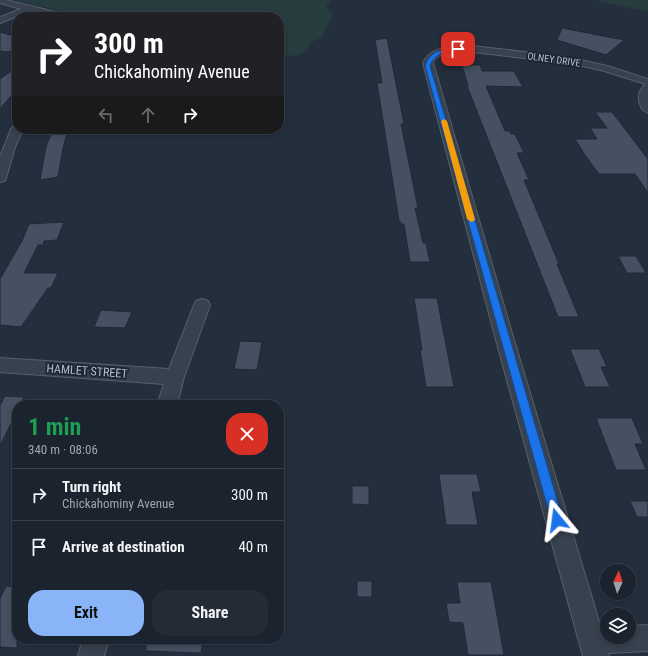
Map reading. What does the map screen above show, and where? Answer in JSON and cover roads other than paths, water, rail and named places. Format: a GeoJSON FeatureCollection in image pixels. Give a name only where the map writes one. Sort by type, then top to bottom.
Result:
{"type":"FeatureCollection","features":[{"type":"Feature","properties":{"kind":"street"},"geometry":{"type":"LineString","coordinates":[[0,1],[45,12]]}},
{"type":"Feature","properties":{"kind":"street"},"geometry":{"type":"LineString","coordinates":[[19,12],[29,8]]}},
{"type":"Feature","properties":{"kind":"street"},"geometry":{"type":"LineString","coordinates":[[0,20],[12,15]]}},
{"type":"Feature","properties":{"kind":"street","name":"OLNEY DRIVE"},"geometry":{"type":"LineString","coordinates":[[594,648],[428,66],[430,58],[447,50],[482,50],[568,60],[604,68],[648,82]]}},
{"type":"Feature","properties":{"kind":"street"},"geometry":{"type":"LineString","coordinates":[[648,87],[644,95],[645,106],[648,110]]}},
{"type":"Feature","properties":{"kind":"street"},"geometry":{"type":"LineString","coordinates":[[0,175],[9,147],[16,134]]}},
{"type":"Feature","properties":{"kind":"street"},"geometry":{"type":"LineString","coordinates":[[168,400],[202,305]]}},
{"type":"Feature","properties":{"kind":"street","name":"HAMLET STREET"},"geometry":{"type":"LineString","coordinates":[[0,365],[175,378]]}},
{"type":"Feature","properties":{"kind":"street"},"geometry":{"type":"LineString","coordinates":[[594,648],[648,638]]}},
{"type":"Feature","properties":{"kind":"street"},"geometry":{"type":"LineString","coordinates":[[91,656],[95,644]]}}]}
